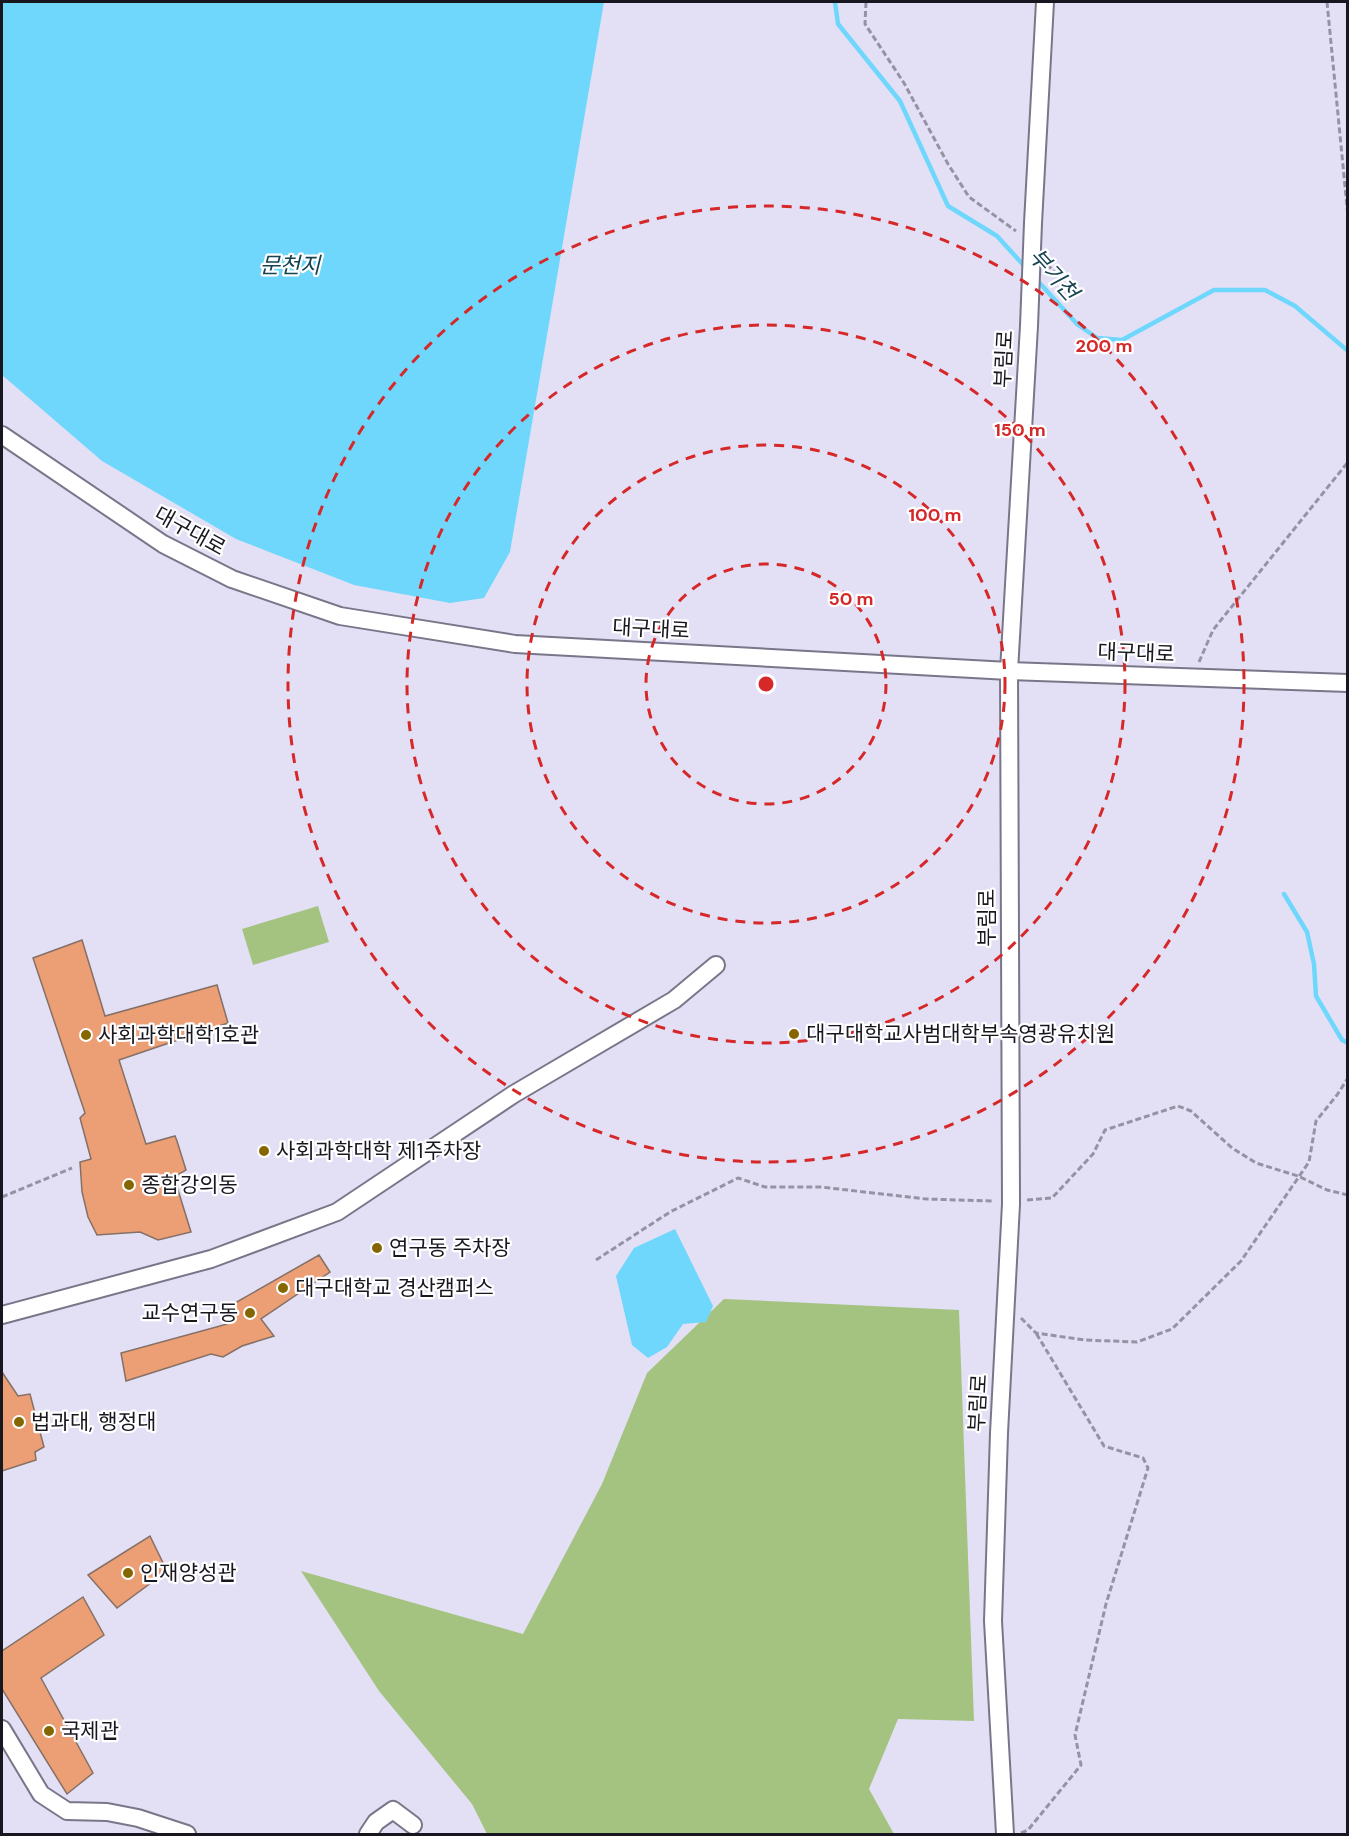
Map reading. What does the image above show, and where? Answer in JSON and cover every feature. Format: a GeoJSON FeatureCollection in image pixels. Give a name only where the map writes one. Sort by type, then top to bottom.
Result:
{"type":"FeatureCollection","features":[{"type":"Feature","properties":{"kind":"street","name":"부림로"},"geometry":{"type":"LineString","coordinates":[[1005,1834],[993,1621],[1011,1204],[1009,671],[1045,2]]}},
{"type":"Feature","properties":{"kind":"street","name":"대구대로"},"geometry":{"type":"LineString","coordinates":[[2,435],[163,544],[232,579],[340,616],[515,644],[1009,671],[1347,683]]}},
{"type":"Feature","properties":{"kind":"street"},"geometry":{"type":"LineString","coordinates":[[2,1315],[211,1259],[337,1212],[514,1094],[674,1000],[716,966]]}},
{"type":"Feature","properties":{"kind":"street"},"geometry":{"type":"LineString","coordinates":[[2,1729],[41,1794],[67,1811],[107,1812],[138,1818],[187,1834]]}},
{"type":"Feature","properties":{"kind":"street"},"geometry":{"type":"LineString","coordinates":[[368,1834],[375,1822],[393,1810],[413,1825]]}},
{"type":"Feature","properties":{"kind":"path"},"geometry":{"type":"LineString","coordinates":[[866,2],[865,24],[904,83],[948,164],[969,197],[1013,226],[1020,235]]}},
{"type":"Feature","properties":{"kind":"path"},"geometry":{"type":"LineString","coordinates":[[1327,2],[1347,217]]}},
{"type":"Feature","properties":{"kind":"path"},"geometry":{"type":"LineString","coordinates":[[1042,259],[1064,283]]}},
{"type":"Feature","properties":{"kind":"path"},"geometry":{"type":"LineString","coordinates":[[1192,677],[1213,630],[1347,462]]}},
{"type":"Feature","properties":{"kind":"path"},"geometry":{"type":"LineString","coordinates":[[1036,1333],[1084,1340],[1137,1342],[1172,1329],[1240,1261],[1309,1162],[1316,1121],[1337,1095],[1347,1078]]}},
{"type":"Feature","properties":{"kind":"path"},"geometry":{"type":"LineString","coordinates":[[1025,1201],[1052,1198],[1093,1154],[1105,1130],[1178,1107],[1191,1111],[1232,1148],[1256,1163],[1298,1176],[1327,1190],[1347,1195]]}},
{"type":"Feature","properties":{"kind":"path"},"geometry":{"type":"LineString","coordinates":[[2,1197],[72,1168]]}},
{"type":"Feature","properties":{"kind":"path"},"geometry":{"type":"LineString","coordinates":[[596,1260],[670,1212],[738,1178],[765,1187],[821,1187],[926,1199],[993,1201]]}},
{"type":"Feature","properties":{"kind":"path"},"geometry":{"type":"LineString","coordinates":[[1006,1301],[1036,1333],[1104,1446],[1143,1458],[1148,1468],[1106,1605],[1075,1735],[1081,1765],[1028,1830],[1018,1834]]}},
{"type":"Feature","properties":{"kind":"green space"},"geometry":{"type":"Polygon","coordinates":[[[318,906],[329,942],[253,965],[242,929],[318,906]]]}},
{"type":"Feature","properties":{"kind":"green space"},"geometry":{"type":"Polygon","coordinates":[[[724,1299],[959,1310],[974,1721],[898,1719],[869,1789],[894,1834],[487,1834],[472,1804],[379,1691],[301,1571],[523,1634],[602,1484],[647,1373],[724,1299]]]}},
{"type":"Feature","properties":{"kind":"water","name":"문천지"},"geometry":{"type":"Polygon","coordinates":[[[2,2],[604,2],[510,552],[484,598],[450,603],[354,585],[236,539],[102,461],[2,375],[2,2]]]}},
{"type":"Feature","properties":{"kind":"water"},"geometry":{"type":"Polygon","coordinates":[[[675,1229],[713,1306],[706,1322],[683,1324],[667,1347],[648,1358],[632,1345],[616,1276],[634,1248],[675,1229]]]}},
{"type":"Feature","properties":{"kind":"building"},"geometry":{"type":"Polygon","coordinates":[[[82,940],[105,1016],[217,985],[228,1023],[119,1060],[146,1144],[175,1136],[186,1170],[174,1177],[191,1232],[158,1240],[140,1232],[97,1235],[88,1217],[82,1192],[80,1162],[91,1159],[80,1118],[85,1113],[33,958],[82,940]]]}},
{"type":"Feature","properties":{"kind":"building","name":"교수연구동"},"geometry":{"type":"Polygon","coordinates":[[[319,1255],[330,1272],[261,1319],[274,1336],[242,1346],[223,1357],[211,1354],[126,1381],[121,1353],[231,1323],[228,1307],[319,1255]]]}},
{"type":"Feature","properties":{"kind":"building","name":"법과대, 행정대"},"geometry":{"type":"Polygon","coordinates":[[[2,1372],[18,1396],[30,1394],[44,1447],[35,1452],[36,1460],[2,1471],[2,1372]]]}},
{"type":"Feature","properties":{"kind":"building","name":"인재양성관"},"geometry":{"type":"Polygon","coordinates":[[[150,1536],[167,1571],[117,1608],[88,1575],[150,1536]]]}},
{"type":"Feature","properties":{"kind":"building","name":"국제관"},"geometry":{"type":"Polygon","coordinates":[[[83,1597],[104,1635],[41,1678],[93,1773],[67,1794],[2,1689],[2,1651],[83,1597]]]}},
{"type":"Feature","properties":{"kind":"waterway","name":"부기천"},"geometry":{"type":"LineString","coordinates":[[835,2],[838,24],[900,101],[948,206],[997,236],[1027,269]]}},
{"type":"Feature","properties":{"kind":"waterway","name":"부기천"},"geometry":{"type":"LineString","coordinates":[[1035,278],[1077,324],[1097,338],[1122,340],[1214,290],[1265,290],[1295,306],[1348,351]]}},
{"type":"Feature","properties":{"kind":"waterway"},"geometry":{"type":"LineString","coordinates":[[1284,894],[1307,932],[1314,964],[1316,996],[1342,1040],[1348,1043]]}},
{"type":"Feature","properties":{"kind":"place","name":"대구대학교사범대학부속영광유치원"},"geometry":{"type":"Point","coordinates":[794,1034]}},
{"type":"Feature","properties":{"kind":"place","name":"사회과학대학1호관"},"geometry":{"type":"Point","coordinates":[86,1035]}},
{"type":"Feature","properties":{"kind":"place","name":"사회과학대학 제1주차장"},"geometry":{"type":"Point","coordinates":[264,1151]}},
{"type":"Feature","properties":{"kind":"place","name":"종합강의동"},"geometry":{"type":"Point","coordinates":[129,1185]}},
{"type":"Feature","properties":{"kind":"place","name":"연구동 주차장"},"geometry":{"type":"Point","coordinates":[377,1248]}},
{"type":"Feature","properties":{"kind":"place","name":"대구대학교 경산캠퍼스"},"geometry":{"type":"Point","coordinates":[283,1288]}},
{"type":"Feature","properties":{"kind":"place","name":"교수연구동"},"geometry":{"type":"Point","coordinates":[250,1313]}},
{"type":"Feature","properties":{"kind":"place","name":"법과대, 행정대"},"geometry":{"type":"Point","coordinates":[19,1422]}},
{"type":"Feature","properties":{"kind":"place","name":"인재양성관"},"geometry":{"type":"Point","coordinates":[128,1573]}},
{"type":"Feature","properties":{"kind":"place","name":"국제관"},"geometry":{"type":"Point","coordinates":[49,1731]}}]}
